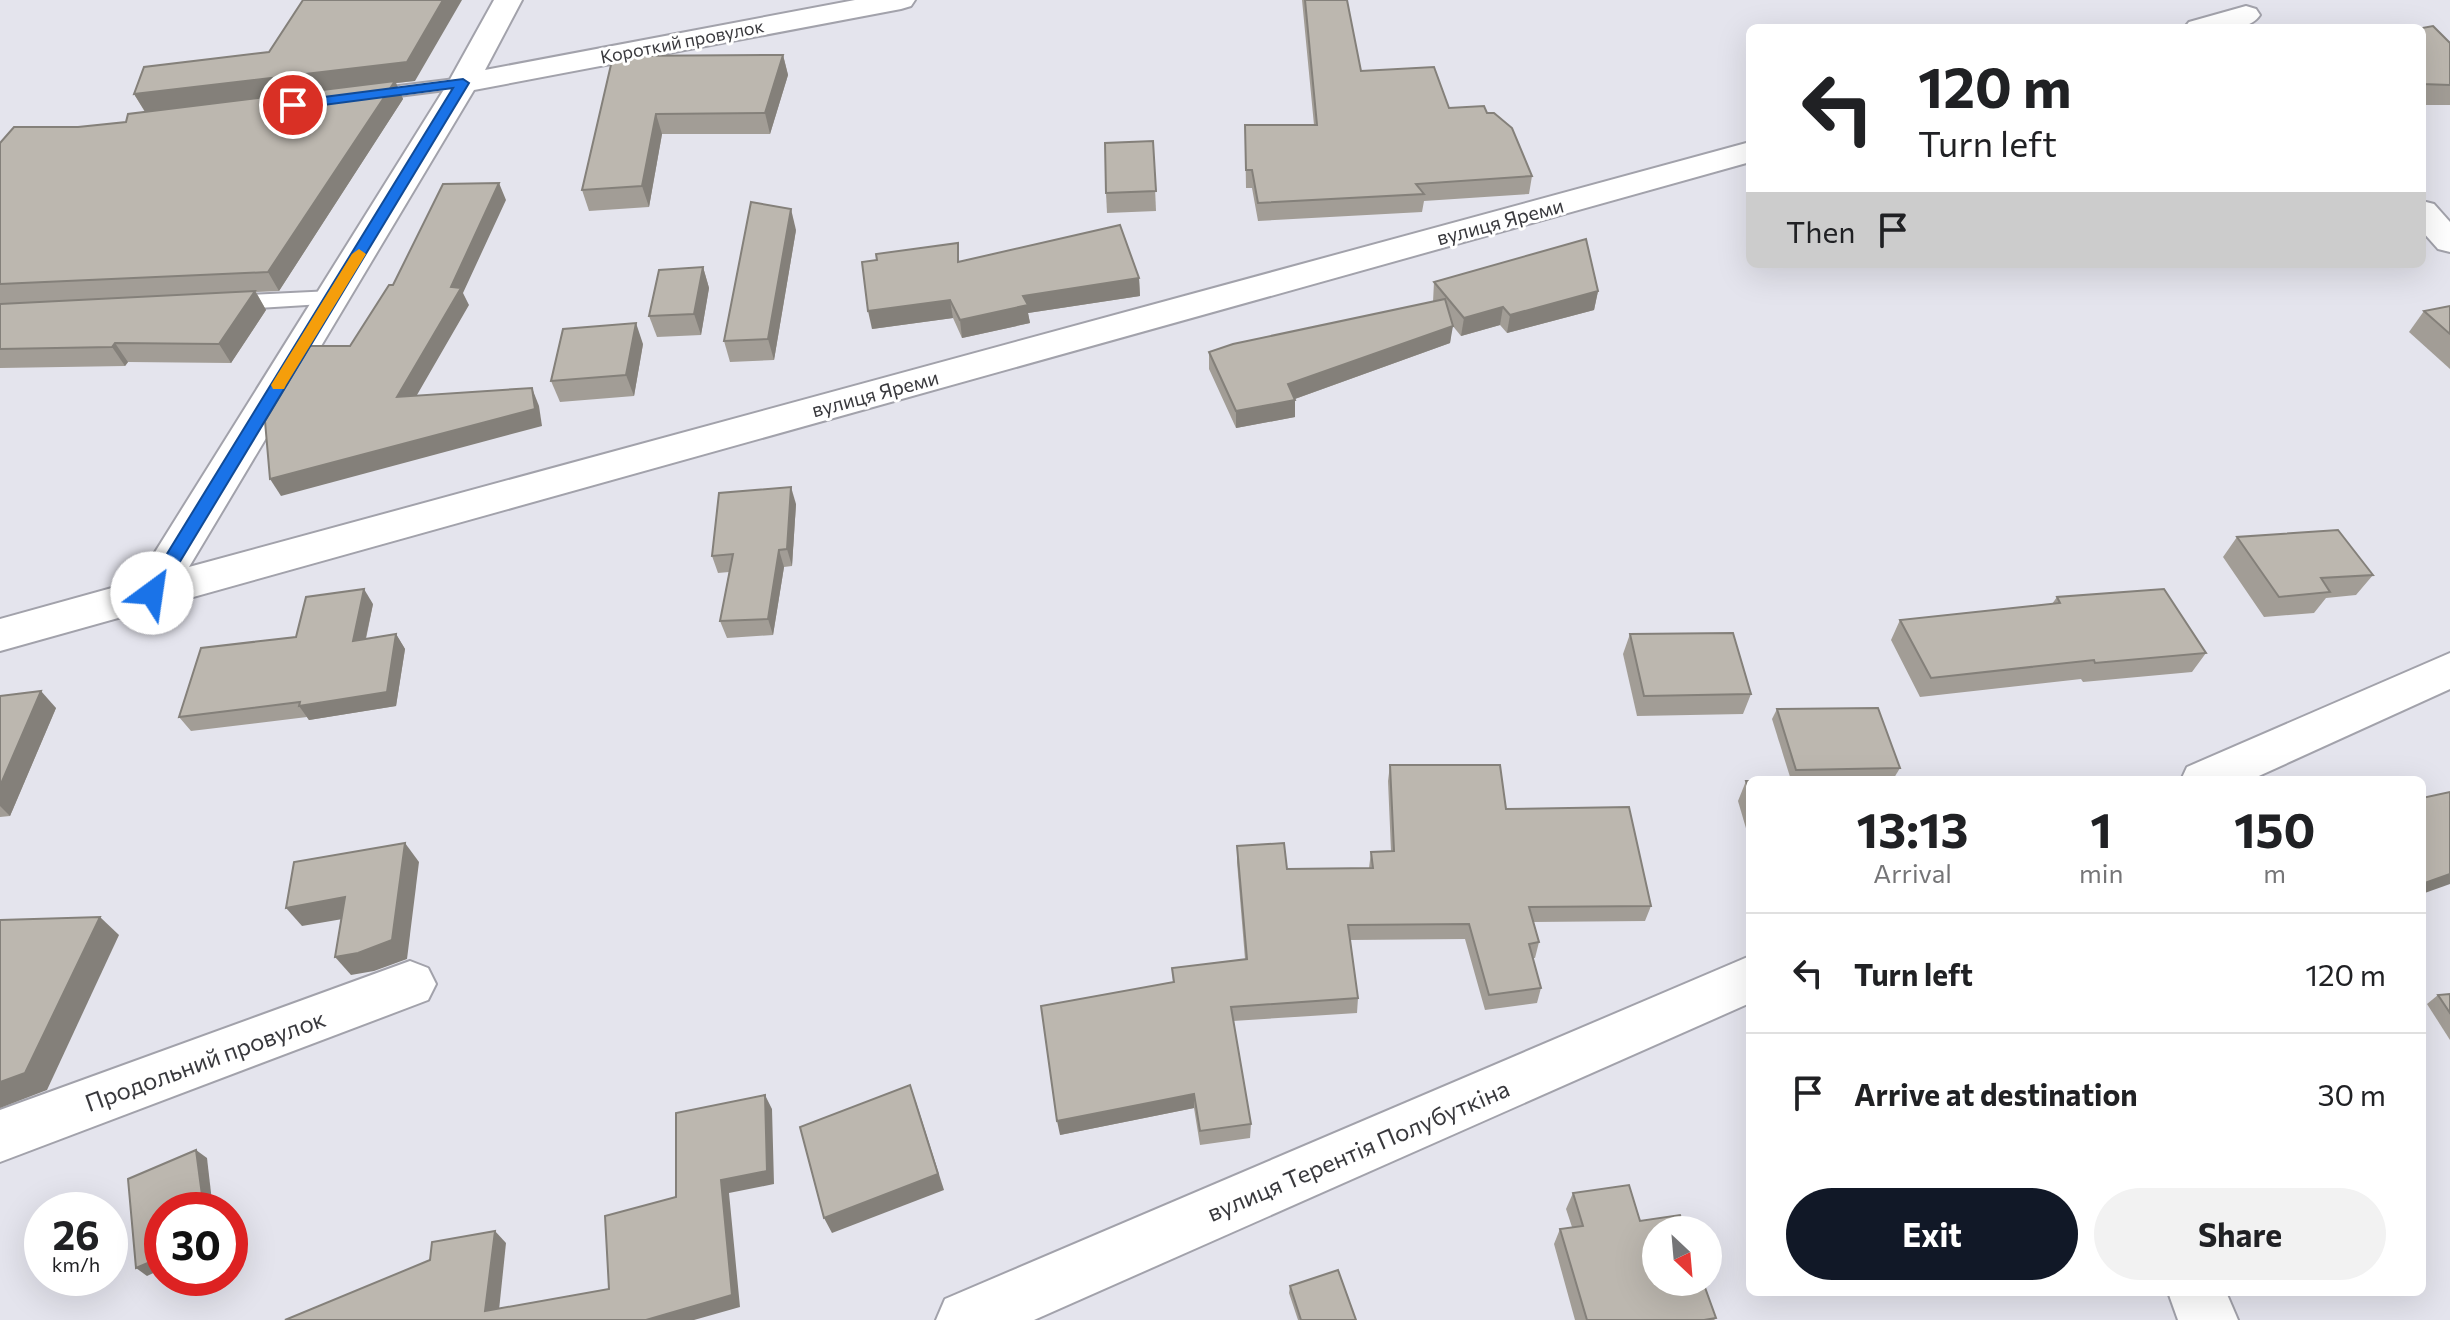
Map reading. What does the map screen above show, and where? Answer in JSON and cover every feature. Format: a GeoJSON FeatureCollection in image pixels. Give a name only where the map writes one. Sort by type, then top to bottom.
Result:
{"type":"FeatureCollection","features":[{"type":"Feature","properties":{"kind":"street"},"geometry":{"type":"LineString","coordinates":[[152,593],[463,83],[508,0]]}},
{"type":"Feature","properties":{"kind":"street","name":"Короткий провулок"},"geometry":{"type":"LineString","coordinates":[[463,83],[901,0]]}},
{"type":"Feature","properties":{"kind":"street"},"geometry":{"type":"LineString","coordinates":[[2212,24],[2246,14]]}},
{"type":"Feature","properties":{"kind":"street","name":"вулиця Яреми"},"geometry":{"type":"LineString","coordinates":[[0,635],[1746,153]]}},
{"type":"Feature","properties":{"kind":"street"},"geometry":{"type":"LineString","coordinates":[[2426,215],[2450,242]]}},
{"type":"Feature","properties":{"kind":"street"},"geometry":{"type":"LineString","coordinates":[[2213,776],[2450,670]]}},
{"type":"Feature","properties":{"kind":"street","name":"вулиця Терентія Полубуткіна"},"geometry":{"type":"LineString","coordinates":[[966,1320],[1746,981]]}},
{"type":"Feature","properties":{"kind":"street","name":"Продольний провулок"},"geometry":{"type":"LineString","coordinates":[[0,1136],[410,984]]}},
{"type":"Feature","properties":{"kind":"street"},"geometry":{"type":"LineString","coordinates":[[2199,1296],[2208,1320]]}},
{"type":"Feature","properties":{"kind":"lane"},"geometry":{"type":"LineString","coordinates":[[342,99],[463,83]]}},
{"type":"Feature","properties":{"kind":"lane"},"geometry":{"type":"LineString","coordinates":[[206,304],[332,298]]}},
{"type":"Feature","properties":{"kind":"building"},"geometry":{"type":"Polygon","coordinates":[[[303,0],[443,0],[407,62],[134,94],[144,67],[269,52],[303,0]]]}},
{"type":"Feature","properties":{"kind":"building"},"geometry":{"type":"Polygon","coordinates":[[[1305,0],[1347,0],[1361,71],[1434,67],[1449,108],[1484,106],[1487,113],[1494,113],[1512,128],[1532,176],[1416,184],[1424,194],[1258,203],[1252,170],[1246,170],[1245,125],[1317,125],[1305,0]]]}},
{"type":"Feature","properties":{"kind":"building"},"geometry":{"type":"Polygon","coordinates":[[[2433,26],[2450,43],[2450,85],[2426,84],[2426,27],[2433,26]]]}},
{"type":"Feature","properties":{"kind":"building"},"geometry":{"type":"Polygon","coordinates":[[[783,55],[765,113],[656,114],[642,186],[582,190],[613,56],[783,55]]]}},
{"type":"Feature","properties":{"kind":"building"},"geometry":{"type":"Polygon","coordinates":[[[395,81],[268,272],[0,284],[0,143],[14,127],[78,127],[126,122],[128,114],[395,81]]]}},
{"type":"Feature","properties":{"kind":"building"},"geometry":{"type":"Polygon","coordinates":[[[1153,141],[1156,191],[1106,193],[1105,143],[1153,141]]]}},
{"type":"Feature","properties":{"kind":"building"},"geometry":{"type":"Polygon","coordinates":[[[499,183],[451,287],[461,288],[397,397],[532,388],[535,409],[270,479],[265,421],[310,346],[350,346],[389,285],[393,285],[443,184],[499,183]]]}},
{"type":"Feature","properties":{"kind":"building"},"geometry":{"type":"Polygon","coordinates":[[[751,202],[791,209],[768,339],[724,341],[751,202]]]}},
{"type":"Feature","properties":{"kind":"building"},"geometry":{"type":"Polygon","coordinates":[[[1120,225],[1139,278],[1023,296],[1028,305],[960,320],[950,300],[868,311],[862,262],[877,260],[876,254],[958,243],[958,262],[1120,225]]]}},
{"type":"Feature","properties":{"kind":"building"},"geometry":{"type":"Polygon","coordinates":[[[1586,239],[1598,291],[1510,315],[1503,307],[1464,318],[1434,282],[1586,239]]]}},
{"type":"Feature","properties":{"kind":"building"},"geometry":{"type":"Polygon","coordinates":[[[703,267],[694,314],[649,316],[659,270],[703,267]]]}},
{"type":"Feature","properties":{"kind":"building"},"geometry":{"type":"Polygon","coordinates":[[[255,291],[219,344],[115,343],[112,347],[0,349],[0,304],[255,291]]]}},
{"type":"Feature","properties":{"kind":"building"},"geometry":{"type":"Polygon","coordinates":[[[1445,299],[1453,326],[1288,384],[1295,400],[1236,411],[1209,352],[1233,344],[1445,299]]]}},
{"type":"Feature","properties":{"kind":"building"},"geometry":{"type":"Polygon","coordinates":[[[2450,306],[2450,334],[2424,311],[2450,306]]]}},
{"type":"Feature","properties":{"kind":"building"},"geometry":{"type":"Polygon","coordinates":[[[636,323],[626,375],[551,381],[563,329],[636,323]]]}},
{"type":"Feature","properties":{"kind":"building"},"geometry":{"type":"Polygon","coordinates":[[[791,487],[787,549],[779,550],[768,619],[720,621],[733,554],[712,556],[719,493],[791,487]]]}},
{"type":"Feature","properties":{"kind":"building"},"geometry":{"type":"Polygon","coordinates":[[[2338,530],[2373,575],[2321,578],[2330,592],[2279,597],[2237,537],[2338,530]]]}},
{"type":"Feature","properties":{"kind":"building"},"geometry":{"type":"Polygon","coordinates":[[[364,589],[353,641],[396,634],[387,692],[299,706],[300,702],[179,717],[201,648],[296,637],[306,597],[364,589]]]}},
{"type":"Feature","properties":{"kind":"building"},"geometry":{"type":"Polygon","coordinates":[[[2164,589],[2206,653],[2095,663],[2094,660],[1931,678],[1900,620],[2060,603],[2057,597],[2164,589]]]}},
{"type":"Feature","properties":{"kind":"building"},"geometry":{"type":"Polygon","coordinates":[[[1733,633],[1751,694],[1644,696],[1630,634],[1733,633]]]}},
{"type":"Feature","properties":{"kind":"building"},"geometry":{"type":"Polygon","coordinates":[[[41,691],[0,786],[0,696],[41,691]]]}},
{"type":"Feature","properties":{"kind":"building"},"geometry":{"type":"Polygon","coordinates":[[[1878,708],[1900,768],[1796,770],[1777,709],[1878,708]]]}},
{"type":"Feature","properties":{"kind":"building"},"geometry":{"type":"Polygon","coordinates":[[[1390,765],[1500,765],[1506,809],[1629,807],[1651,906],[1529,907],[1539,942],[1529,944],[1541,988],[1489,995],[1469,924],[1348,925],[1358,998],[1231,1007],[1251,1124],[1200,1131],[1194,1094],[1057,1121],[1041,1006],[1174,982],[1172,968],[1247,959],[1237,846],[1284,843],[1287,869],[1373,868],[1371,852],[1394,851],[1390,765]]]}},
{"type":"Feature","properties":{"kind":"building"},"geometry":{"type":"Polygon","coordinates":[[[2450,792],[2450,874],[2426,883],[2426,797],[2450,792]]]}},
{"type":"Feature","properties":{"kind":"building"},"geometry":{"type":"Polygon","coordinates":[[[405,843],[392,940],[358,953],[335,957],[345,897],[286,908],[294,862],[405,843]]]}},
{"type":"Feature","properties":{"kind":"building"},"geometry":{"type":"Polygon","coordinates":[[[100,917],[25,1073],[0,1082],[0,920],[100,917]]]}},
{"type":"Feature","properties":{"kind":"building"},"geometry":{"type":"Polygon","coordinates":[[[2450,994],[2450,1013],[2438,995],[2450,994]]]}},
{"type":"Feature","properties":{"kind":"building"},"geometry":{"type":"Polygon","coordinates":[[[910,1085],[938,1174],[824,1218],[800,1127],[910,1085]]]}},
{"type":"Feature","properties":{"kind":"building"},"geometry":{"type":"Polygon","coordinates":[[[765,1095],[767,1171],[721,1180],[732,1295],[646,1320],[285,1320],[430,1260],[432,1242],[495,1231],[485,1311],[609,1289],[605,1216],[676,1197],[676,1113],[765,1095]]]}},
{"type":"Feature","properties":{"kind":"building"},"geometry":{"type":"Polygon","coordinates":[[[196,1150],[202,1192],[144,1192],[144,1265],[136,1268],[128,1179],[196,1150]]]}},
{"type":"Feature","properties":{"kind":"building"},"geometry":{"type":"Polygon","coordinates":[[[1629,1185],[1642,1221],[1642,1296],[1708,1296],[1716,1318],[1587,1320],[1560,1229],[1583,1226],[1573,1193],[1629,1185]]]}},
{"type":"Feature","properties":{"kind":"building"},"geometry":{"type":"Polygon","coordinates":[[[1338,1270],[1356,1320],[1301,1320],[1290,1286],[1338,1270]]]}},
{"type":"Feature","properties":{"kind":"slow traffic"},"geometry":{"type":"LineString","coordinates":[[279,385],[359,254]]}},
{"type":"Feature","properties":{"kind":"route"},"geometry":{"type":"LineString","coordinates":[[152,593],[463,83],[293,105]]}}]}
